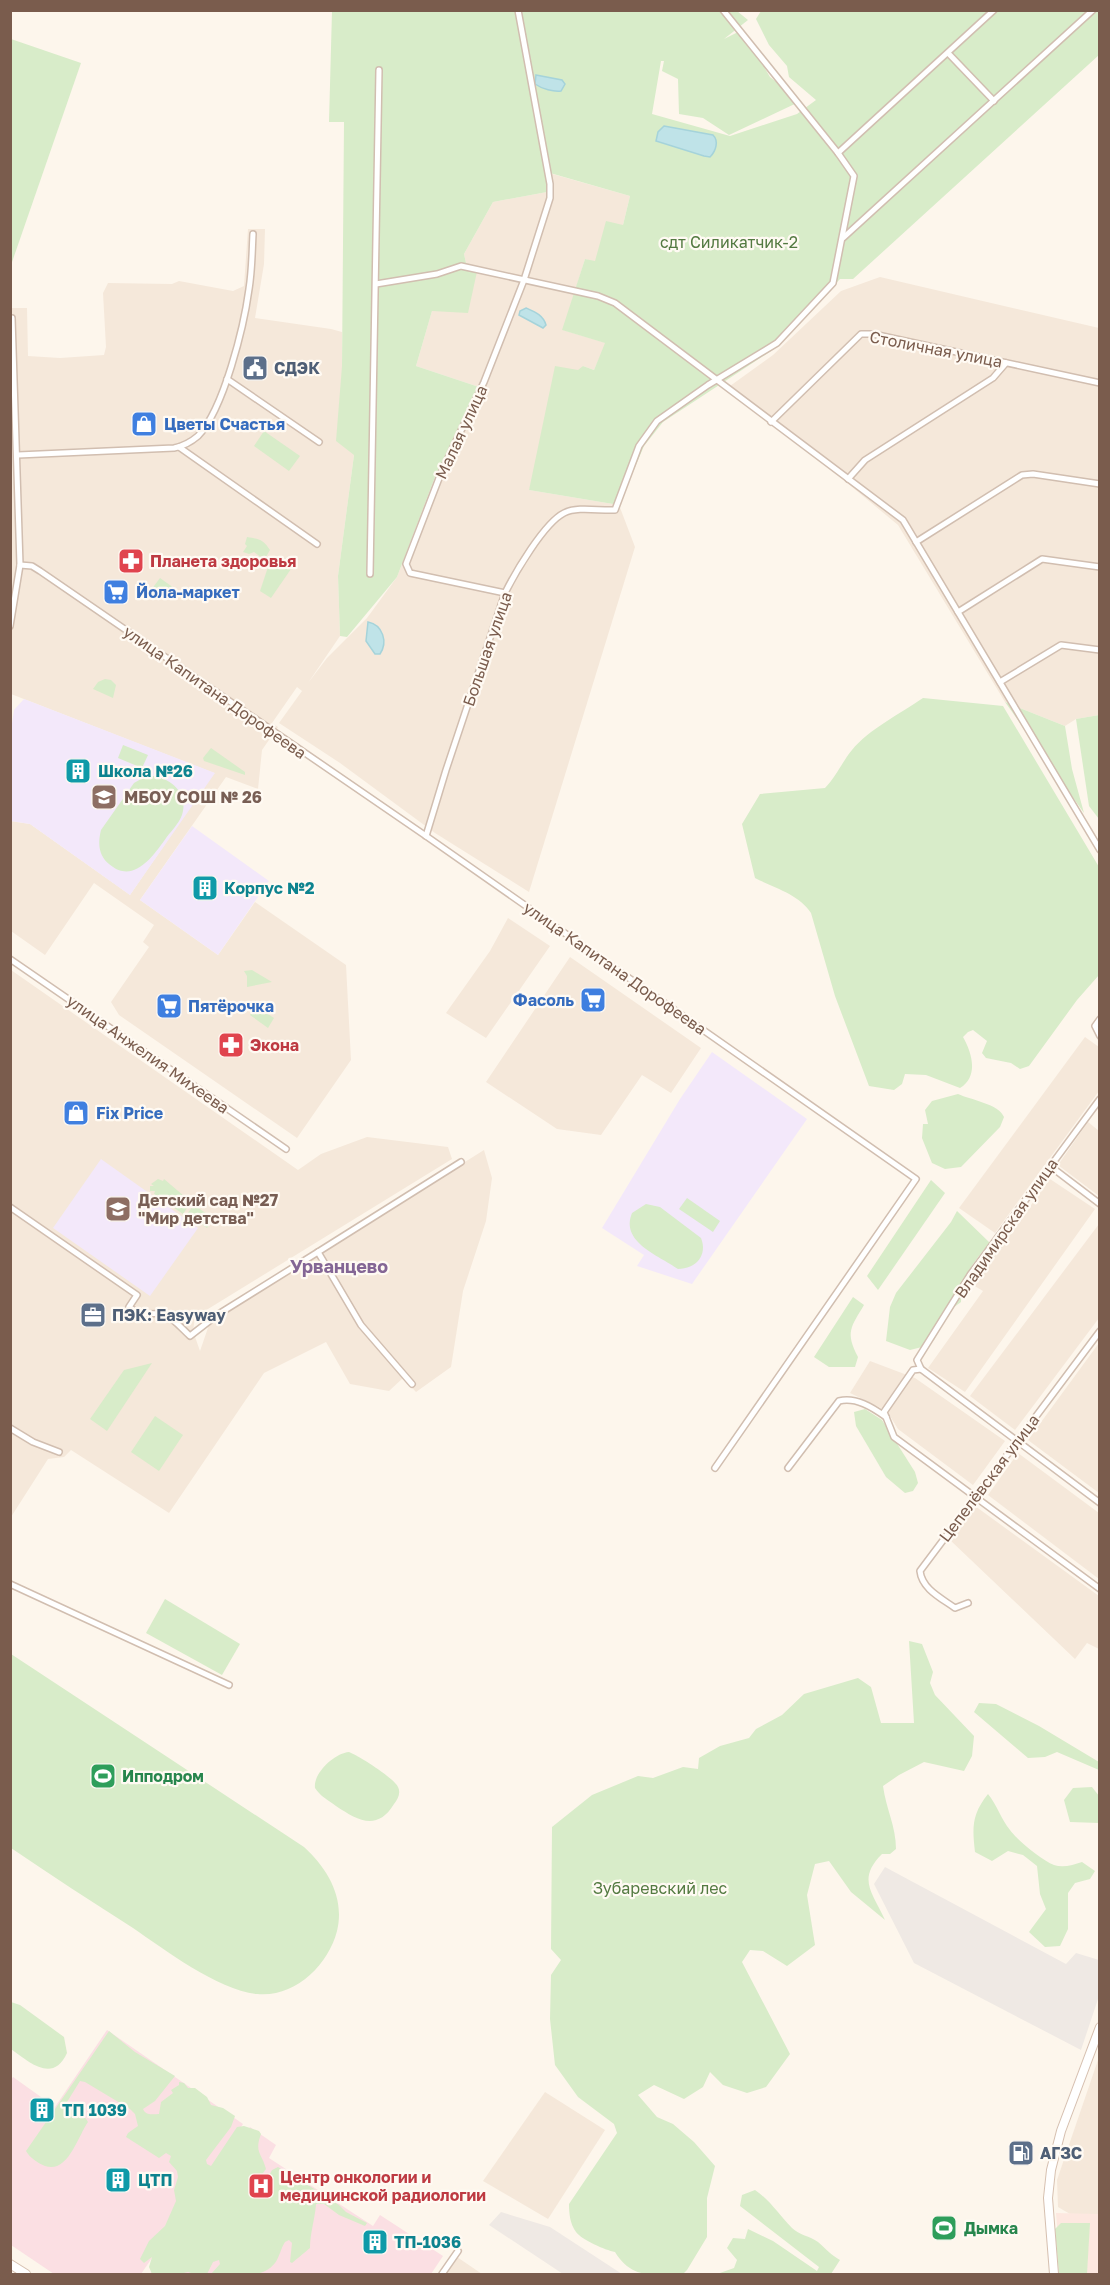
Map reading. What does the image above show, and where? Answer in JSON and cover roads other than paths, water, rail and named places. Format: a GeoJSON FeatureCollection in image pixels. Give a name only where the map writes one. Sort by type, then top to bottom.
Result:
{"type":"FeatureCollection","features":[{"type":"Feature","properties":{"kind":"main road"},"geometry":{"type":"LineString","coordinates":[[1054,2274],[1048,2198],[1051,2170],[1059,2139],[1100,2027]]}},
{"type":"Feature","properties":{"kind":"main road"},"geometry":{"type":"LineString","coordinates":[[10,2264],[26,2274]]}},
{"type":"Feature","properties":{"kind":"street","name":"Малая улица"},"geometry":{"type":"LineString","coordinates":[[505,593],[410,573],[406,564],[441,472],[484,382],[524,280],[550,198],[550,184],[518,10]]}},
{"type":"Feature","properties":{"kind":"street"},"geometry":{"type":"LineString","coordinates":[[716,381],[777,343],[833,283],[854,176],[723,10]]}},
{"type":"Feature","properties":{"kind":"street"},"geometry":{"type":"LineString","coordinates":[[838,153],[994,10]]}},
{"type":"Feature","properties":{"kind":"street"},"geometry":{"type":"LineString","coordinates":[[842,239],[1093,10]]}},
{"type":"Feature","properties":{"kind":"street"},"geometry":{"type":"LineString","coordinates":[[948,53],[994,101]]}},
{"type":"Feature","properties":{"kind":"street"},"geometry":{"type":"LineString","coordinates":[[370,574],[379,70]]}},
{"type":"Feature","properties":{"kind":"street"},"geometry":{"type":"LineString","coordinates":[[18,455],[179,447],[190,442],[206,425],[227,379],[249,295],[253,234]]}},
{"type":"Feature","properties":{"kind":"street"},"geometry":{"type":"LineString","coordinates":[[376,284],[437,274],[461,266],[598,296],[615,303],[903,520],[1100,850]]}},
{"type":"Feature","properties":{"kind":"street"},"geometry":{"type":"LineString","coordinates":[[10,626],[20,565],[12,318]]}},
{"type":"Feature","properties":{"kind":"street","name":"Столичная улица"},"geometry":{"type":"LineString","coordinates":[[771,422],[861,334],[873,334],[1100,383]]}},
{"type":"Feature","properties":{"kind":"street"},"geometry":{"type":"LineString","coordinates":[[848,479],[865,460],[993,378],[1006,363]]}},
{"type":"Feature","properties":{"kind":"street"},"geometry":{"type":"LineString","coordinates":[[227,379],[319,442]]}},
{"type":"Feature","properties":{"kind":"street","name":"Большая улица"},"geometry":{"type":"LineString","coordinates":[[426,836],[505,593],[513,577],[553,520],[564,513],[576,510],[615,510],[639,446],[657,421],[716,381]]}},
{"type":"Feature","properties":{"kind":"street"},"geometry":{"type":"LineString","coordinates":[[179,447],[317,544]]}},
{"type":"Feature","properties":{"kind":"street"},"geometry":{"type":"LineString","coordinates":[[916,542],[1022,475],[1033,474],[1100,484]]}},
{"type":"Feature","properties":{"kind":"street"},"geometry":{"type":"LineString","coordinates":[[958,612],[1042,559],[1100,567]]}},
{"type":"Feature","properties":{"kind":"street","name":"улица Капитана Дорофеева"},"geometry":{"type":"LineString","coordinates":[[20,565],[32,566],[40,571],[426,836],[916,1179],[715,1468]]}},
{"type":"Feature","properties":{"kind":"street"},"geometry":{"type":"LineString","coordinates":[[1000,682],[1061,645],[1100,650]]}},
{"type":"Feature","properties":{"kind":"street","name":"улица Анжелия Михеева"},"geometry":{"type":"LineString","coordinates":[[10,959],[286,1149]]}},
{"type":"Feature","properties":{"kind":"street"},"geometry":{"type":"LineString","coordinates":[[1100,1019],[1095,1026],[1100,1036]]}},
{"type":"Feature","properties":{"kind":"street","name":"Владимирская улица"},"geometry":{"type":"LineString","coordinates":[[921,1369],[917,1360],[970,1275],[1100,1099]]}},
{"type":"Feature","properties":{"kind":"street"},"geometry":{"type":"LineString","coordinates":[[10,1207],[137,1295],[129,1307],[141,1315],[155,1312],[172,1318],[190,1336],[217,1315],[460,1162]]}},
{"type":"Feature","properties":{"kind":"street"},"geometry":{"type":"LineString","coordinates":[[1050,1166],[1100,1204]]}},
{"type":"Feature","properties":{"kind":"street"},"geometry":{"type":"LineString","coordinates":[[318,1252],[362,1325],[412,1384]]}},
{"type":"Feature","properties":{"kind":"street","name":"Цепелёвская улица"},"geometry":{"type":"LineString","coordinates":[[968,1603],[955,1608],[930,1590],[921,1579],[920,1571],[1100,1331]]}},
{"type":"Feature","properties":{"kind":"street"},"geometry":{"type":"LineString","coordinates":[[1100,1503],[921,1369],[913,1370],[884,1412],[894,1437],[1100,1589]]}},
{"type":"Feature","properties":{"kind":"street"},"geometry":{"type":"LineString","coordinates":[[788,1468],[839,1401],[848,1399],[861,1402],[887,1418]]}},
{"type":"Feature","properties":{"kind":"street"},"geometry":{"type":"LineString","coordinates":[[10,1428],[33,1442],[59,1452]]}},
{"type":"Feature","properties":{"kind":"street"},"geometry":{"type":"LineString","coordinates":[[10,1584],[229,1685]]}},
{"type":"Feature","properties":{"kind":"street"},"geometry":{"type":"LineString","coordinates":[[442,2274],[458,2251]]}},
{"type":"Feature","properties":{"kind":"water"},"geometry":{"type":"Polygon","coordinates":[[[536,75],[562,80],[565,84],[561,91],[544,89],[535,84],[536,75]]]}},
{"type":"Feature","properties":{"kind":"water"},"geometry":{"type":"Polygon","coordinates":[[[664,126],[713,135],[716,143],[714,152],[710,157],[704,156],[656,141],[658,132],[664,126]]]}},
{"type":"Feature","properties":{"kind":"water"},"geometry":{"type":"Polygon","coordinates":[[[526,308],[541,316],[546,325],[543,328],[519,315],[520,311],[526,308]]]}},
{"type":"Feature","properties":{"kind":"water"},"geometry":{"type":"Polygon","coordinates":[[[368,622],[377,627],[383,635],[384,644],[380,654],[375,654],[366,641],[368,622]]]}},
{"type":"Feature","properties":{"kind":"place","name":"СДЭК"},"geometry":{"type":"Point","coordinates":[255,368]}},
{"type":"Feature","properties":{"kind":"place","name":"Цветы Счастья"},"geometry":{"type":"Point","coordinates":[144,424]}},
{"type":"Feature","properties":{"kind":"place","name":"Планета здоровья"},"geometry":{"type":"Point","coordinates":[131,561]}},
{"type":"Feature","properties":{"kind":"place","name":"Йола-маркет"},"geometry":{"type":"Point","coordinates":[116,592]}},
{"type":"Feature","properties":{"kind":"place","name":"Школа №26"},"geometry":{"type":"Point","coordinates":[78,771]}},
{"type":"Feature","properties":{"kind":"place","name":"МБОУ СОШ № 26"},"geometry":{"type":"Point","coordinates":[104,797]}},
{"type":"Feature","properties":{"kind":"place","name":"Корпус №2"},"geometry":{"type":"Point","coordinates":[205,888]}},
{"type":"Feature","properties":{"kind":"place","name":"Фасоль"},"geometry":{"type":"Point","coordinates":[593,1000]}},
{"type":"Feature","properties":{"kind":"place","name":"Пятёрочка"},"geometry":{"type":"Point","coordinates":[169,1006]}},
{"type":"Feature","properties":{"kind":"place","name":"Экона"},"geometry":{"type":"Point","coordinates":[231,1045]}},
{"type":"Feature","properties":{"kind":"place","name":"Fix Price"},"geometry":{"type":"Point","coordinates":[76,1113]}},
{"type":"Feature","properties":{"kind":"place","name":"Детский сад №27 \"Мир детства\""},"geometry":{"type":"Point","coordinates":[118,1209]}},
{"type":"Feature","properties":{"kind":"place","name":"ПЭК: Easyway"},"geometry":{"type":"Point","coordinates":[93,1315]}},
{"type":"Feature","properties":{"kind":"place","name":"Ипподром"},"geometry":{"type":"Point","coordinates":[103,1776]}},
{"type":"Feature","properties":{"kind":"place","name":"ТП 1039"},"geometry":{"type":"Point","coordinates":[42,2110]}},
{"type":"Feature","properties":{"kind":"place","name":"АГЗС"},"geometry":{"type":"Point","coordinates":[1021,2153]}},
{"type":"Feature","properties":{"kind":"place","name":"ЦТП"},"geometry":{"type":"Point","coordinates":[118,2180]}},
{"type":"Feature","properties":{"kind":"place","name":"Центр онкологии и медицинской радиологии"},"geometry":{"type":"Point","coordinates":[261,2186]}},
{"type":"Feature","properties":{"kind":"place","name":"Дымка"},"geometry":{"type":"Point","coordinates":[944,2228]}},
{"type":"Feature","properties":{"kind":"place","name":"ТП-1036"},"geometry":{"type":"Point","coordinates":[375,2242]}},
{"type":"Feature","properties":{"kind":"district","name":"Урванцево"},"geometry":{"type":"Point","coordinates":[339,1267]}},
{"type":"Feature","properties":{"kind":"park label","name":"сдт Силикатчик-2"},"geometry":{"type":"Point","coordinates":[729,242]}},
{"type":"Feature","properties":{"kind":"park label","name":"Зубаревский лес"},"geometry":{"type":"Point","coordinates":[660,1888]}}]}
